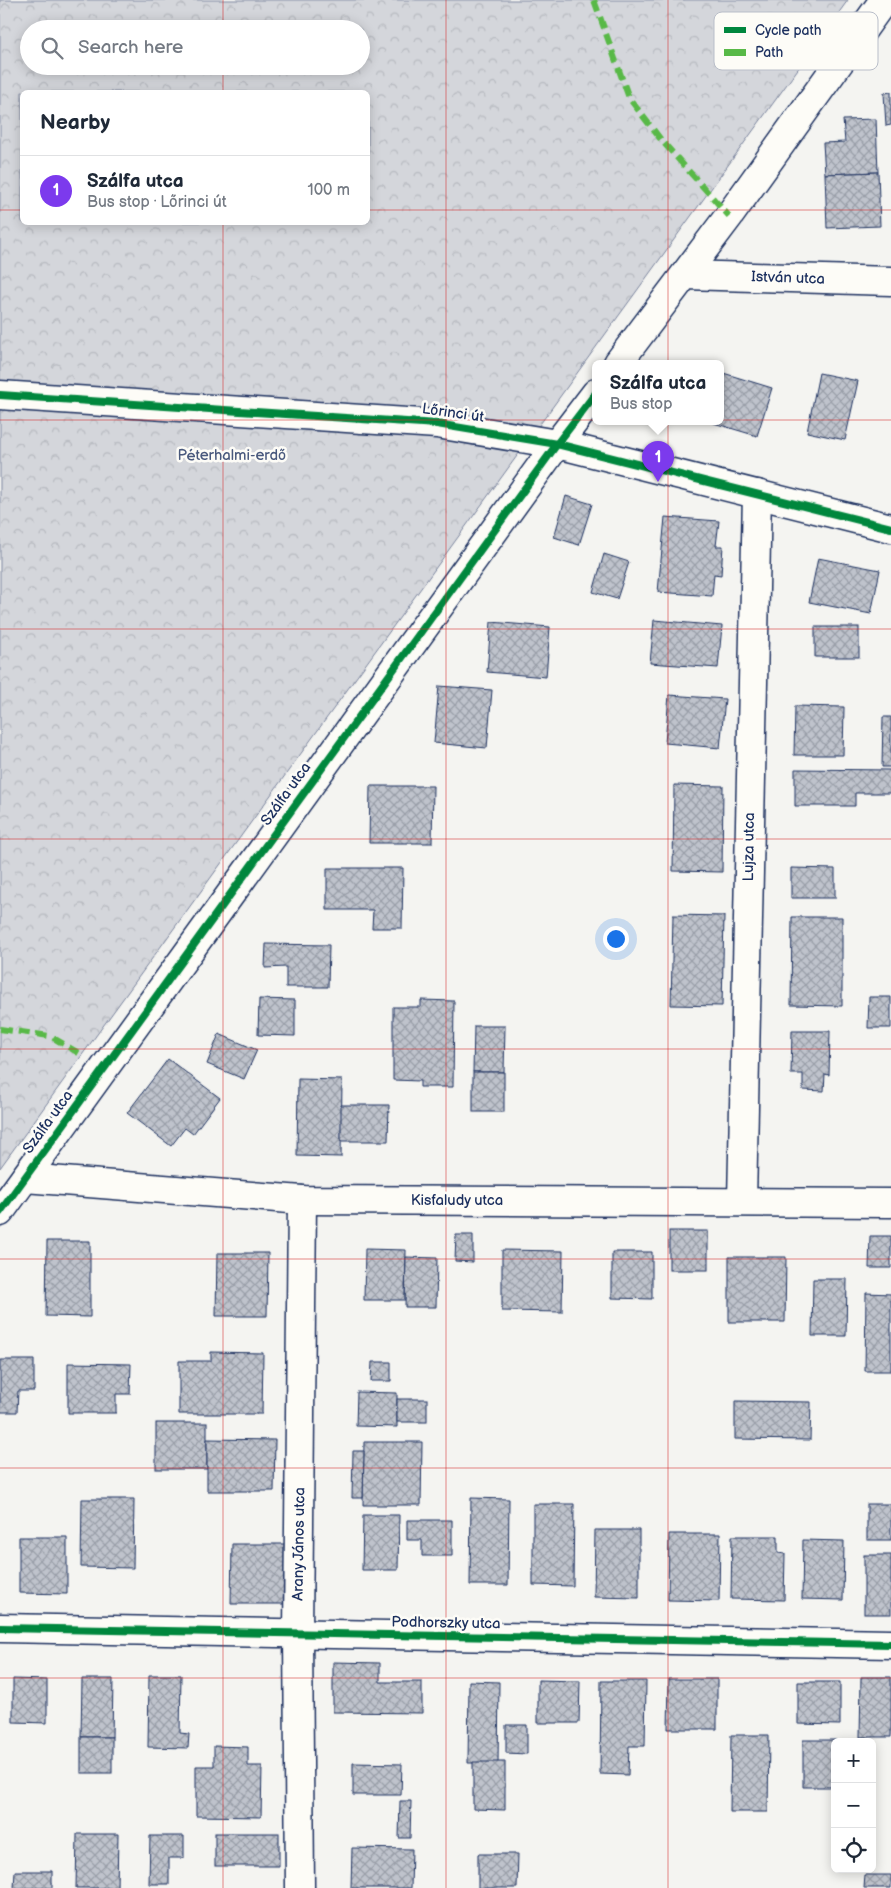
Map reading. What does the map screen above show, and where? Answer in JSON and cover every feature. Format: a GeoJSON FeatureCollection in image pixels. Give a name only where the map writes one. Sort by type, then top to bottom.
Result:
{"type":"FeatureCollection","features":[{"type":"Feature","properties":{"kind":"street"},"geometry":{"type":"LineString","coordinates":[[875,12],[884,0]]}},
{"type":"Feature","properties":{"kind":"street"},"geometry":{"type":"LineString","coordinates":[[620,360],[729,216],[834,70]]}},
{"type":"Feature","properties":{"kind":"street","name":"István utca"},"geometry":{"type":"LineString","coordinates":[[685,274],[891,281]]}},
{"type":"Feature","properties":{"kind":"street","name":"Lőrinci út"},"geometry":{"type":"LineString","coordinates":[[0,395],[438,424],[557,444],[891,528]]}},
{"type":"Feature","properties":{"kind":"street","name":"Szálfa utca"},"geometry":{"type":"LineString","coordinates":[[0,1212],[592,398]]}},
{"type":"Feature","properties":{"kind":"street","name":"Lujza utca"},"geometry":{"type":"LineString","coordinates":[[742,1201],[757,494]]}},
{"type":"Feature","properties":{"kind":"street","name":"Kisfaludy utca"},"geometry":{"type":"LineString","coordinates":[[25,1178],[302,1200],[742,1201],[891,1204]]}},
{"type":"Feature","properties":{"kind":"street","name":"Arany János utca"},"geometry":{"type":"LineString","coordinates":[[300,1888],[298,1634],[302,1200]]}},
{"type":"Feature","properties":{"kind":"street","name":"Podhorszky utca"},"geometry":{"type":"LineString","coordinates":[[0,1628],[891,1644]]}},
{"type":"Feature","properties":{"kind":"green space","name":"Péterhalmi-erdő"},"geometry":{"type":"Polygon","coordinates":[[[0,0],[848,0],[839,12],[714,12],[714,70],[797,70],[0,1168],[0,0]]]}},
{"type":"Feature","properties":{"kind":"building"},"geometry":{"type":"Polygon","coordinates":[[[891,92],[891,125],[886,126],[884,93],[891,92]]]}},
{"type":"Feature","properties":{"kind":"building"},"geometry":{"type":"Polygon","coordinates":[[[876,119],[878,172],[825,174],[823,143],[845,142],[843,120],[876,119]]]}},
{"type":"Feature","properties":{"kind":"building"},"geometry":{"type":"Polygon","coordinates":[[[878,172],[880,226],[827,228],[825,174],[878,172]]]}},
{"type":"Feature","properties":{"kind":"building"},"geometry":{"type":"Polygon","coordinates":[[[724,373],[772,388],[757,436],[720,425],[724,425],[724,373]]]}},
{"type":"Feature","properties":{"kind":"building"},"geometry":{"type":"Polygon","coordinates":[[[819,373],[858,381],[845,440],[807,432],[819,373]]]}},
{"type":"Feature","properties":{"kind":"building"},"geometry":{"type":"Polygon","coordinates":[[[566,496],[592,504],[579,545],[554,537],[566,496]]]}},
{"type":"Feature","properties":{"kind":"building"},"geometry":{"type":"Polygon","coordinates":[[[665,517],[719,521],[716,546],[723,546],[721,575],[714,574],[712,596],[658,592],[665,517]]]}},
{"type":"Feature","properties":{"kind":"building"},"geometry":{"type":"Polygon","coordinates":[[[604,554],[629,562],[617,599],[593,592],[604,554]]]}},
{"type":"Feature","properties":{"kind":"building"},"geometry":{"type":"Polygon","coordinates":[[[818,558],[880,570],[871,614],[809,602],[818,558]]]}},
{"type":"Feature","properties":{"kind":"building"},"geometry":{"type":"Polygon","coordinates":[[[654,620],[722,626],[718,668],[650,663],[654,620]]]}},
{"type":"Feature","properties":{"kind":"building"},"geometry":{"type":"Polygon","coordinates":[[[491,622],[550,627],[546,677],[487,672],[491,622]]]}},
{"type":"Feature","properties":{"kind":"building"},"geometry":{"type":"Polygon","coordinates":[[[815,627],[859,627],[859,657],[815,657],[815,627]]]}},
{"type":"Feature","properties":{"kind":"building"},"geometry":{"type":"Polygon","coordinates":[[[439,686],[492,690],[487,748],[434,743],[439,686]]]}},
{"type":"Feature","properties":{"kind":"building"},"geometry":{"type":"Polygon","coordinates":[[[669,695],[725,699],[720,748],[665,743],[669,695]]]}},
{"type":"Feature","properties":{"kind":"building"},"geometry":{"type":"Polygon","coordinates":[[[795,706],[844,707],[843,755],[794,755],[795,706]]]}},
{"type":"Feature","properties":{"kind":"building"},"geometry":{"type":"Polygon","coordinates":[[[883,717],[891,717],[891,767],[882,767],[883,717]]]}},
{"type":"Feature","properties":{"kind":"building"},"geometry":{"type":"Polygon","coordinates":[[[795,769],[891,770],[891,793],[855,793],[855,806],[795,806],[795,769]]]}},
{"type":"Feature","properties":{"kind":"building"},"geometry":{"type":"Polygon","coordinates":[[[674,785],[723,786],[722,872],[673,871],[674,785]]]}},
{"type":"Feature","properties":{"kind":"building"},"geometry":{"type":"Polygon","coordinates":[[[370,786],[433,786],[432,843],[369,843],[370,786]]]}},
{"type":"Feature","properties":{"kind":"building"},"geometry":{"type":"Polygon","coordinates":[[[327,868],[403,868],[402,928],[372,928],[373,910],[327,910],[327,868]]]}},
{"type":"Feature","properties":{"kind":"building"},"geometry":{"type":"Polygon","coordinates":[[[791,868],[835,869],[835,898],[791,898],[791,868]]]}},
{"type":"Feature","properties":{"kind":"building"},"geometry":{"type":"Polygon","coordinates":[[[673,915],[724,916],[722,1006],[671,1005],[673,915]]]}},
{"type":"Feature","properties":{"kind":"building"},"geometry":{"type":"Polygon","coordinates":[[[792,917],[842,917],[842,1006],[791,1005],[792,917]]]}},
{"type":"Feature","properties":{"kind":"building"},"geometry":{"type":"Polygon","coordinates":[[[266,944],[329,945],[328,987],[286,987],[286,967],[265,968],[266,944]]]}},
{"type":"Feature","properties":{"kind":"building"},"geometry":{"type":"Polygon","coordinates":[[[869,997],[891,997],[891,1028],[868,1028],[869,997]]]}},
{"type":"Feature","properties":{"kind":"building"},"geometry":{"type":"Polygon","coordinates":[[[259,999],[295,1000],[295,1036],[258,1035],[259,999]]]}},
{"type":"Feature","properties":{"kind":"building"},"geometry":{"type":"Polygon","coordinates":[[[421,1000],[454,1001],[453,1087],[420,1087],[420,1081],[393,1080],[393,1007],[421,1007],[421,1000]]]}},
{"type":"Feature","properties":{"kind":"building"},"geometry":{"type":"Polygon","coordinates":[[[474,1026],[505,1026],[504,1072],[473,1072],[474,1026]]]}},
{"type":"Feature","properties":{"kind":"building"},"geometry":{"type":"Polygon","coordinates":[[[792,1031],[830,1031],[829,1075],[825,1074],[824,1091],[803,1090],[803,1074],[791,1074],[792,1031]]]}},
{"type":"Feature","properties":{"kind":"building"},"geometry":{"type":"Polygon","coordinates":[[[219,1034],[257,1050],[244,1079],[207,1064],[219,1034]]]}},
{"type":"Feature","properties":{"kind":"building"},"geometry":{"type":"Polygon","coordinates":[[[168,1059],[220,1098],[193,1134],[185,1128],[171,1146],[127,1113],[168,1059]]]}},
{"type":"Feature","properties":{"kind":"building"},"geometry":{"type":"Polygon","coordinates":[[[473,1072],[504,1072],[504,1112],[473,1112],[473,1072]]]}},
{"type":"Feature","properties":{"kind":"building"},"geometry":{"type":"Polygon","coordinates":[[[298,1079],[342,1080],[341,1157],[297,1156],[298,1079]]]}},
{"type":"Feature","properties":{"kind":"building"},"geometry":{"type":"Polygon","coordinates":[[[341,1105],[389,1105],[388,1141],[341,1141],[341,1105]]]}},
{"type":"Feature","properties":{"kind":"building"},"geometry":{"type":"Polygon","coordinates":[[[669,1231],[708,1231],[708,1270],[669,1270],[669,1231]]]}},
{"type":"Feature","properties":{"kind":"building"},"geometry":{"type":"Polygon","coordinates":[[[456,1235],[473,1235],[473,1262],[455,1261],[456,1235]]]}},
{"type":"Feature","properties":{"kind":"building"},"geometry":{"type":"Polygon","coordinates":[[[870,1236],[891,1236],[891,1268],[869,1268],[870,1236]]]}},
{"type":"Feature","properties":{"kind":"building"},"geometry":{"type":"Polygon","coordinates":[[[47,1241],[90,1241],[90,1317],[46,1316],[47,1241]]]}},
{"type":"Feature","properties":{"kind":"building"},"geometry":{"type":"Polygon","coordinates":[[[365,1249],[406,1250],[405,1300],[364,1300],[365,1249]]]}},
{"type":"Feature","properties":{"kind":"building"},"geometry":{"type":"Polygon","coordinates":[[[502,1250],[563,1251],[562,1312],[502,1311],[502,1250]]]}},
{"type":"Feature","properties":{"kind":"building"},"geometry":{"type":"Polygon","coordinates":[[[612,1252],[652,1252],[652,1299],[612,1298],[612,1252]]]}},
{"type":"Feature","properties":{"kind":"building"},"geometry":{"type":"Polygon","coordinates":[[[217,1253],[268,1253],[267,1316],[216,1316],[217,1253]]]}},
{"type":"Feature","properties":{"kind":"building"},"geometry":{"type":"Polygon","coordinates":[[[406,1257],[437,1258],[436,1307],[405,1307],[406,1257]]]}},
{"type":"Feature","properties":{"kind":"building"},"geometry":{"type":"Polygon","coordinates":[[[729,1257],[786,1257],[785,1322],[729,1322],[729,1257]]]}},
{"type":"Feature","properties":{"kind":"building"},"geometry":{"type":"Polygon","coordinates":[[[813,1279],[847,1279],[846,1336],[812,1336],[813,1279]]]}},
{"type":"Feature","properties":{"kind":"building"},"geometry":{"type":"Polygon","coordinates":[[[866,1293],[891,1294],[891,1371],[865,1371],[866,1293]]]}},
{"type":"Feature","properties":{"kind":"building"},"geometry":{"type":"Polygon","coordinates":[[[211,1352],[263,1353],[262,1414],[179,1414],[179,1361],[211,1361],[211,1352]]]}},
{"type":"Feature","properties":{"kind":"building"},"geometry":{"type":"Polygon","coordinates":[[[0,1360],[34,1360],[34,1391],[18,1391],[17,1412],[0,1412],[0,1360]]]}},
{"type":"Feature","properties":{"kind":"building"},"geometry":{"type":"Polygon","coordinates":[[[372,1362],[391,1362],[391,1381],[371,1381],[372,1362]]]}},
{"type":"Feature","properties":{"kind":"building"},"geometry":{"type":"Polygon","coordinates":[[[68,1363],[131,1364],[130,1394],[116,1394],[116,1413],[68,1413],[68,1363]]]}},
{"type":"Feature","properties":{"kind":"building"},"geometry":{"type":"Polygon","coordinates":[[[357,1392],[397,1393],[397,1427],[356,1426],[357,1392]]]}},
{"type":"Feature","properties":{"kind":"building"},"geometry":{"type":"Polygon","coordinates":[[[397,1399],[427,1399],[427,1422],[397,1422],[397,1399]]]}},
{"type":"Feature","properties":{"kind":"building"},"geometry":{"type":"Polygon","coordinates":[[[735,1401],[811,1402],[810,1440],[735,1439],[735,1401]]]}},
{"type":"Feature","properties":{"kind":"building"},"geometry":{"type":"Polygon","coordinates":[[[156,1423],[207,1423],[207,1469],[156,1469],[156,1423]]]}},
{"type":"Feature","properties":{"kind":"building"},"geometry":{"type":"Polygon","coordinates":[[[207,1439],[275,1440],[274,1491],[207,1491],[207,1439]]]}},
{"type":"Feature","properties":{"kind":"building"},"geometry":{"type":"Polygon","coordinates":[[[364,1442],[422,1442],[421,1505],[363,1505],[364,1442]]]}},
{"type":"Feature","properties":{"kind":"building"},"geometry":{"type":"Polygon","coordinates":[[[353,1451],[364,1451],[363,1498],[352,1498],[353,1451]]]}},
{"type":"Feature","properties":{"kind":"building"},"geometry":{"type":"Polygon","coordinates":[[[471,1498],[509,1499],[508,1585],[470,1585],[471,1498]]]}},
{"type":"Feature","properties":{"kind":"building"},"geometry":{"type":"Polygon","coordinates":[[[82,1499],[134,1499],[133,1568],[81,1567],[82,1499]]]}},
{"type":"Feature","properties":{"kind":"building"},"geometry":{"type":"Polygon","coordinates":[[[533,1504],[574,1504],[573,1586],[533,1585],[533,1504]]]}},
{"type":"Feature","properties":{"kind":"building"},"geometry":{"type":"Polygon","coordinates":[[[867,1504],[891,1504],[891,1540],[867,1540],[867,1504]]]}},
{"type":"Feature","properties":{"kind":"building"},"geometry":{"type":"Polygon","coordinates":[[[363,1515],[399,1515],[398,1570],[362,1570],[363,1515]]]}},
{"type":"Feature","properties":{"kind":"building"},"geometry":{"type":"Polygon","coordinates":[[[407,1520],[452,1520],[452,1556],[422,1556],[422,1540],[407,1540],[407,1520]]]}},
{"type":"Feature","properties":{"kind":"building"},"geometry":{"type":"Polygon","coordinates":[[[595,1530],[639,1530],[639,1598],[594,1597],[595,1530]]]}},
{"type":"Feature","properties":{"kind":"building"},"geometry":{"type":"Polygon","coordinates":[[[669,1534],[720,1534],[719,1601],[668,1600],[669,1534]]]}},
{"type":"Feature","properties":{"kind":"building"},"geometry":{"type":"Polygon","coordinates":[[[732,1536],[778,1536],[778,1553],[785,1554],[784,1600],[731,1599],[732,1536]]]}},
{"type":"Feature","properties":{"kind":"building"},"geometry":{"type":"Polygon","coordinates":[[[19,1537],[67,1537],[67,1594],[19,1593],[19,1537]]]}},
{"type":"Feature","properties":{"kind":"building"},"geometry":{"type":"Polygon","coordinates":[[[803,1540],[844,1541],[843,1600],[802,1599],[803,1540]]]}},
{"type":"Feature","properties":{"kind":"building"},"geometry":{"type":"Polygon","coordinates":[[[232,1544],[287,1544],[286,1604],[231,1604],[232,1544]]]}},
{"type":"Feature","properties":{"kind":"building"},"geometry":{"type":"Polygon","coordinates":[[[864,1555],[891,1555],[891,1614],[864,1614],[864,1555]]]}},
{"type":"Feature","properties":{"kind":"building"},"geometry":{"type":"Polygon","coordinates":[[[333,1662],[380,1663],[380,1682],[422,1682],[422,1713],[333,1712],[333,1662]]]}},
{"type":"Feature","properties":{"kind":"building"},"geometry":{"type":"Polygon","coordinates":[[[149,1675],[181,1675],[180,1733],[189,1734],[188,1748],[148,1747],[149,1675]]]}},
{"type":"Feature","properties":{"kind":"building"},"geometry":{"type":"Polygon","coordinates":[[[861,1677],[891,1677],[891,1737],[860,1737],[861,1677]]]}},
{"type":"Feature","properties":{"kind":"building"},"geometry":{"type":"Polygon","coordinates":[[[13,1679],[47,1680],[47,1723],[13,1722],[13,1679]]]}},
{"type":"Feature","properties":{"kind":"building"},"geometry":{"type":"Polygon","coordinates":[[[82,1679],[113,1679],[112,1737],[81,1737],[82,1679]]]}},
{"type":"Feature","properties":{"kind":"building"},"geometry":{"type":"Polygon","coordinates":[[[669,1679],[717,1679],[717,1729],[668,1729],[669,1679]]]}},
{"type":"Feature","properties":{"kind":"building"},"geometry":{"type":"Polygon","coordinates":[[[538,1680],[580,1681],[579,1723],[538,1723],[538,1680]]]}},
{"type":"Feature","properties":{"kind":"building"},"geometry":{"type":"Polygon","coordinates":[[[469,1681],[499,1682],[498,1763],[468,1763],[469,1681]]]}},
{"type":"Feature","properties":{"kind":"building"},"geometry":{"type":"Polygon","coordinates":[[[601,1681],[646,1681],[645,1746],[629,1746],[628,1775],[600,1774],[601,1681]]]}},
{"type":"Feature","properties":{"kind":"building"},"geometry":{"type":"Polygon","coordinates":[[[798,1682],[840,1682],[840,1725],[798,1724],[798,1682]]]}},
{"type":"Feature","properties":{"kind":"building"},"geometry":{"type":"Polygon","coordinates":[[[506,1725],[527,1725],[527,1754],[506,1753],[506,1725]]]}},
{"type":"Feature","properties":{"kind":"building"},"geometry":{"type":"Polygon","coordinates":[[[731,1735],[769,1735],[768,1812],[730,1812],[731,1735]]]}},
{"type":"Feature","properties":{"kind":"building"},"geometry":{"type":"Polygon","coordinates":[[[81,1737],[112,1737],[112,1773],[81,1773],[81,1737]]]}},
{"type":"Feature","properties":{"kind":"building"},"geometry":{"type":"Polygon","coordinates":[[[803,1740],[831,1740],[831,1787],[803,1787],[803,1740]]]}},
{"type":"Feature","properties":{"kind":"building"},"geometry":{"type":"Polygon","coordinates":[[[214,1746],[248,1747],[248,1766],[262,1766],[261,1817],[196,1816],[196,1766],[214,1766],[214,1746]]]}},
{"type":"Feature","properties":{"kind":"building"},"geometry":{"type":"Polygon","coordinates":[[[473,1762],[505,1762],[505,1810],[473,1809],[473,1762]]]}},
{"type":"Feature","properties":{"kind":"building"},"geometry":{"type":"Polygon","coordinates":[[[353,1763],[402,1764],[401,1795],[353,1795],[353,1763]]]}},
{"type":"Feature","properties":{"kind":"building"},"geometry":{"type":"Polygon","coordinates":[[[400,1801],[411,1801],[410,1838],[399,1838],[400,1801]]]}},
{"type":"Feature","properties":{"kind":"building"},"geometry":{"type":"Polygon","coordinates":[[[215,1833],[279,1833],[279,1866],[215,1866],[215,1833]]]}},
{"type":"Feature","properties":{"kind":"building"},"geometry":{"type":"Polygon","coordinates":[[[77,1834],[118,1834],[117,1888],[76,1888],[77,1834]]]}},
{"type":"Feature","properties":{"kind":"building"},"geometry":{"type":"Polygon","coordinates":[[[150,1836],[184,1836],[184,1858],[169,1858],[169,1884],[149,1884],[150,1836]]]}},
{"type":"Feature","properties":{"kind":"building"},"geometry":{"type":"Polygon","coordinates":[[[352,1848],[412,1849],[411,1888],[351,1888],[352,1848]]]}},
{"type":"Feature","properties":{"kind":"building"},"geometry":{"type":"Polygon","coordinates":[[[478,1854],[518,1854],[517,1888],[478,1888],[478,1854]]]}},
{"type":"Feature","properties":{"kind":"building"},"geometry":{"type":"Polygon","coordinates":[[[15,1871],[52,1871],[52,1888],[14,1888],[15,1871]]]}},
{"type":"Feature","properties":{"kind":"building"},"geometry":{"type":"Polygon","coordinates":[[[865,1875],[891,1875],[891,1888],[864,1888],[865,1875]]]}},
{"type":"Feature","properties":{"kind":"marked path"},"geometry":{"type":"LineString","coordinates":[[594,0],[629,98],[662,141],[729,216]]}},
{"type":"Feature","properties":{"kind":"marked path"},"geometry":{"type":"LineString","coordinates":[[0,1029],[50,1036],[82,1055]]}},
{"type":"Feature","properties":{"kind":"cycle path"},"geometry":{"type":"LineString","coordinates":[[0,395],[437,424],[557,444],[891,528]]}},
{"type":"Feature","properties":{"kind":"cycle path"},"geometry":{"type":"LineString","coordinates":[[0,1212],[592,398]]}},
{"type":"Feature","properties":{"kind":"cycle path"},"geometry":{"type":"LineString","coordinates":[[0,1628],[891,1644]]}},
{"type":"Feature","properties":{"kind":"place","name":"Szálfa utca"},"geometry":{"type":"Point","coordinates":[658,482]}}]}
